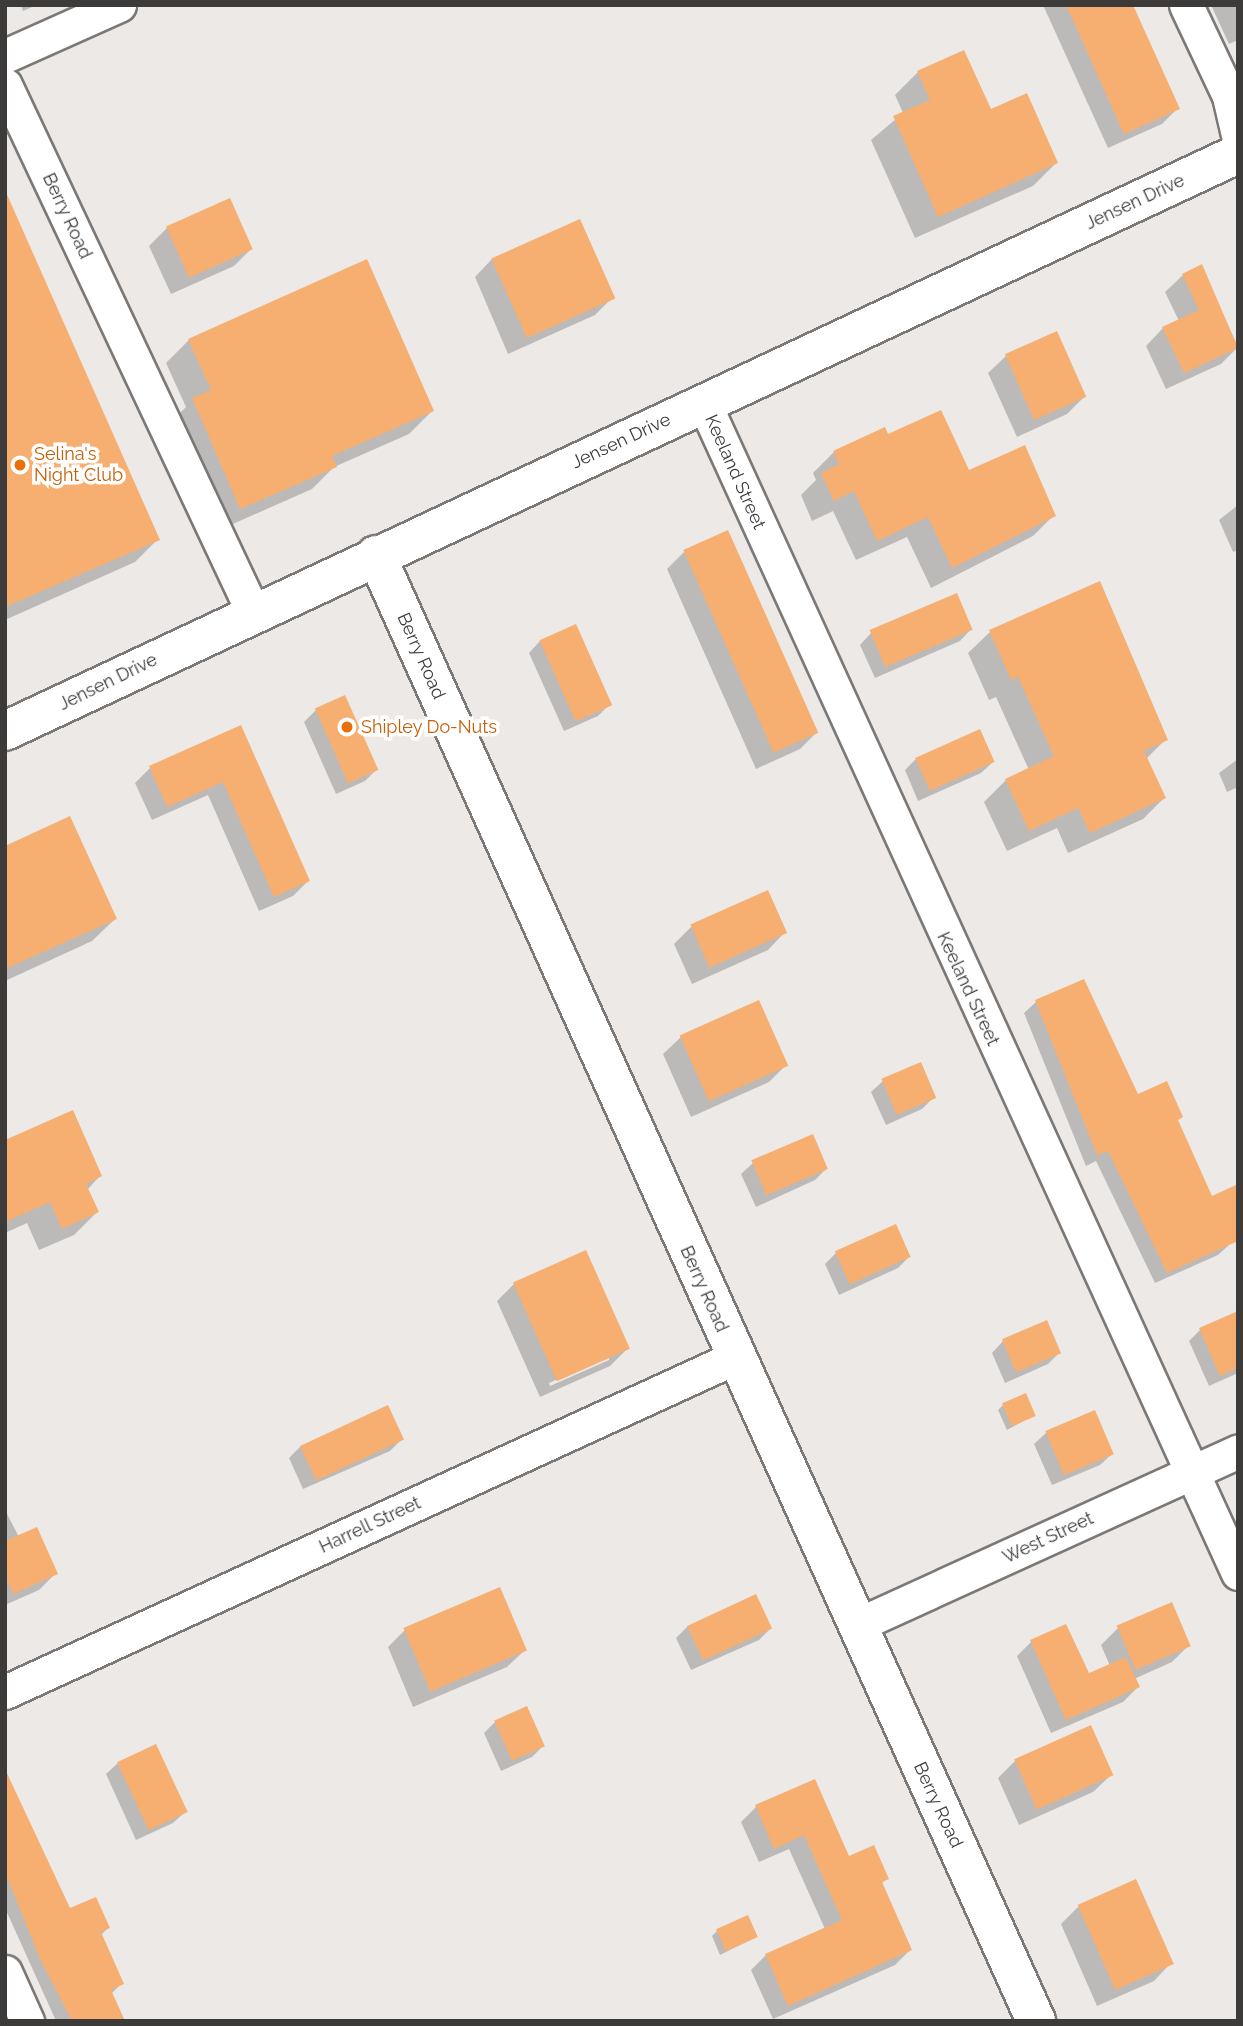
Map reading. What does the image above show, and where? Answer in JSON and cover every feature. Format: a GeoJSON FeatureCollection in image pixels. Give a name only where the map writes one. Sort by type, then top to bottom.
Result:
{"type":"FeatureCollection","features":[{"type":"Feature","properties":{"kind":"street"},"geometry":{"type":"LineString","coordinates":[[5,56],[119,5]]}},
{"type":"Feature","properties":{"kind":"street"},"geometry":{"type":"LineString","coordinates":[[1186,5],[1229,96],[1238,135]]}},
{"type":"Feature","properties":{"kind":"street","name":"Berry Road"},"geometry":{"type":"LineString","coordinates":[[5,85],[253,612]]}},
{"type":"Feature","properties":{"kind":"street","name":"Jensen Drive"},"geometry":{"type":"LineString","coordinates":[[5,731],[253,612],[1238,154]]}},
{"type":"Feature","properties":{"kind":"street","name":"Keeland Street"},"geometry":{"type":"LineString","coordinates":[[704,403],[1238,1573]]}},
{"type":"Feature","properties":{"kind":"street","name":"Berry Road"},"geometry":{"type":"LineString","coordinates":[[376,555],[734,1357],[1035,2021]]}},
{"type":"Feature","properties":{"kind":"street","name":"Harrell Street"},"geometry":{"type":"LineString","coordinates":[[5,1692],[734,1357]]}},
{"type":"Feature","properties":{"kind":"street","name":"West Street"},"geometry":{"type":"LineString","coordinates":[[857,1625],[1238,1451]]}},
{"type":"Feature","properties":{"kind":"street"},"geometry":{"type":"LineString","coordinates":[[5,1972],[27,2021]]}},
{"type":"Feature","properties":{"kind":"building"},"geometry":{"type":"Polygon","coordinates":[[[1066,5],[1133,5],[1180,109],[1124,134],[1066,5]]]}},
{"type":"Feature","properties":{"kind":"building"},"geometry":{"type":"Polygon","coordinates":[[[964,50],[991,109],[1027,93],[1058,163],[938,217],[893,116],[930,100],[917,71],[964,50]]]}},
{"type":"Feature","properties":{"kind":"building"},"geometry":{"type":"Polygon","coordinates":[[[5,190],[160,540],[5,607],[5,190]]]}},
{"type":"Feature","properties":{"kind":"building"},"geometry":{"type":"Polygon","coordinates":[[[230,198],[253,249],[189,278],[166,226],[230,198]]]}},
{"type":"Feature","properties":{"kind":"building"},"geometry":{"type":"Polygon","coordinates":[[[580,219],[615,298],[527,338],[491,258],[580,219]]]}},
{"type":"Feature","properties":{"kind":"building"},"geometry":{"type":"Polygon","coordinates":[[[367,259],[434,411],[332,456],[337,467],[240,509],[192,398],[211,390],[188,339],[367,259]]]}},
{"type":"Feature","properties":{"kind":"building"},"geometry":{"type":"Polygon","coordinates":[[[1202,264],[1238,348],[1184,373],[1162,327],[1199,310],[1182,274],[1202,264]]]}},
{"type":"Feature","properties":{"kind":"building"},"geometry":{"type":"Polygon","coordinates":[[[1057,331],[1086,397],[1034,420],[1005,354],[1057,331]]]}},
{"type":"Feature","properties":{"kind":"building"},"geometry":{"type":"Polygon","coordinates":[[[941,410],[969,470],[1025,445],[1056,516],[952,568],[928,517],[877,541],[854,491],[834,501],[821,473],[839,464],[833,451],[885,427],[888,434],[941,410]]]}},
{"type":"Feature","properties":{"kind":"building"},"geometry":{"type":"Polygon","coordinates":[[[728,530],[818,733],[774,753],[683,550],[728,530]]]}},
{"type":"Feature","properties":{"kind":"building"},"geometry":{"type":"Polygon","coordinates":[[[1100,581],[1168,740],[1144,751],[1166,798],[1090,833],[1078,808],[1029,831],[1005,779],[1054,756],[1018,677],[1011,680],[989,630],[1100,581]]]}},
{"type":"Feature","properties":{"kind":"building"},"geometry":{"type":"Polygon","coordinates":[[[957,593],[973,630],[885,667],[870,630],[957,593]]]}},
{"type":"Feature","properties":{"kind":"building"},"geometry":{"type":"Polygon","coordinates":[[[576,624],[612,705],[576,722],[539,640],[576,624]]]}},
{"type":"Feature","properties":{"kind":"building"},"geometry":{"type":"Polygon","coordinates":[[[345,695],[378,770],[348,783],[315,708],[345,695]]]}},
{"type":"Feature","properties":{"kind":"building"},"geometry":{"type":"Polygon","coordinates":[[[241,725],[310,881],[274,897],[223,782],[167,807],[149,766],[241,725]]]}},
{"type":"Feature","properties":{"kind":"building"},"geometry":{"type":"Polygon","coordinates":[[[980,729],[995,762],[930,791],[915,758],[980,729]]]}},
{"type":"Feature","properties":{"kind":"building"},"geometry":{"type":"Polygon","coordinates":[[[70,816],[117,919],[5,969],[5,846],[70,816]]]}},
{"type":"Feature","properties":{"kind":"building"},"geometry":{"type":"Polygon","coordinates":[[[768,890],[787,933],[709,968],[690,925],[768,890]]]}},
{"type":"Feature","properties":{"kind":"building"},"geometry":{"type":"Polygon","coordinates":[[[1084,979],[1138,1094],[1167,1081],[1183,1117],[1178,1120],[1212,1196],[1238,1184],[1238,1241],[1167,1273],[1108,1151],[1097,1155],[1035,1000],[1084,979]]]}},
{"type":"Feature","properties":{"kind":"building"},"geometry":{"type":"Polygon","coordinates":[[[759,1000],[788,1066],[709,1101],[680,1035],[759,1000]]]}},
{"type":"Feature","properties":{"kind":"building"},"geometry":{"type":"Polygon","coordinates":[[[921,1062],[936,1098],[897,1115],[881,1079],[921,1062]]]}},
{"type":"Feature","properties":{"kind":"building"},"geometry":{"type":"Polygon","coordinates":[[[73,1110],[102,1176],[86,1184],[99,1212],[62,1229],[50,1202],[5,1222],[5,1140],[73,1110]]]}},
{"type":"Feature","properties":{"kind":"building"},"geometry":{"type":"Polygon","coordinates":[[[813,1134],[828,1169],[766,1195],[751,1160],[813,1134]]]}},
{"type":"Feature","properties":{"kind":"building"},"geometry":{"type":"Polygon","coordinates":[[[896,1224],[911,1257],[849,1284],[835,1251],[896,1224]]]}},
{"type":"Feature","properties":{"kind":"building"},"geometry":{"type":"Polygon","coordinates":[[[586,1250],[630,1349],[557,1381],[513,1283],[586,1250]]]}},
{"type":"Feature","properties":{"kind":"building"},"geometry":{"type":"Polygon","coordinates":[[[1238,1311],[1238,1368],[1220,1376],[1199,1328],[1238,1311]]]}},
{"type":"Feature","properties":{"kind":"building"},"geometry":{"type":"Polygon","coordinates":[[[1047,1320],[1061,1353],[1016,1372],[1002,1339],[1047,1320]]]}},
{"type":"Feature","properties":{"kind":"building"},"geometry":{"type":"Polygon","coordinates":[[[1026,1393],[1036,1416],[1012,1426],[1002,1403],[1026,1393]]]}},
{"type":"Feature","properties":{"kind":"building"},"geometry":{"type":"Polygon","coordinates":[[[388,1405],[404,1439],[316,1480],[300,1446],[388,1405]]]}},
{"type":"Feature","properties":{"kind":"building"},"geometry":{"type":"Polygon","coordinates":[[[1095,1410],[1114,1454],[1064,1475],[1045,1431],[1095,1410]]]}},
{"type":"Feature","properties":{"kind":"building"},"geometry":{"type":"Polygon","coordinates":[[[37,1527],[58,1574],[13,1594],[5,1576],[5,1541],[37,1527]]]}},
{"type":"Feature","properties":{"kind":"building"},"geometry":{"type":"Polygon","coordinates":[[[500,1587],[527,1651],[430,1692],[403,1628],[500,1587]]]}},
{"type":"Feature","properties":{"kind":"building"},"geometry":{"type":"Polygon","coordinates":[[[756,1594],[772,1628],[703,1661],[687,1626],[756,1594]]]}},
{"type":"Feature","properties":{"kind":"building"},"geometry":{"type":"Polygon","coordinates":[[[1172,1602],[1191,1646],[1136,1670],[1117,1625],[1172,1602]]]}},
{"type":"Feature","properties":{"kind":"building"},"geometry":{"type":"Polygon","coordinates":[[[1066,1624],[1089,1673],[1126,1657],[1140,1687],[1066,1720],[1030,1640],[1066,1624]]]}},
{"type":"Feature","properties":{"kind":"building"},"geometry":{"type":"Polygon","coordinates":[[[527,1706],[545,1746],[512,1761],[494,1721],[527,1706]]]}},
{"type":"Feature","properties":{"kind":"building"},"geometry":{"type":"Polygon","coordinates":[[[1091,1725],[1113,1775],[1037,1809],[1014,1759],[1091,1725]]]}},
{"type":"Feature","properties":{"kind":"building"},"geometry":{"type":"Polygon","coordinates":[[[156,1744],[188,1812],[149,1830],[117,1762],[156,1744]]]}},
{"type":"Feature","properties":{"kind":"building"},"geometry":{"type":"Polygon","coordinates":[[[5,1769],[70,1908],[96,1897],[110,1928],[101,1932],[124,1984],[111,1990],[125,2021],[72,2021],[40,1959],[5,1872],[5,1769]]]}},
{"type":"Feature","properties":{"kind":"building"},"geometry":{"type":"Polygon","coordinates":[[[815,1779],[849,1856],[874,1845],[889,1879],[882,1882],[912,1950],[788,2006],[765,1954],[842,1920],[804,1835],[774,1849],[755,1805],[815,1779]]]}},
{"type":"Feature","properties":{"kind":"building"},"geometry":{"type":"Polygon","coordinates":[[[1136,1879],[1174,1964],[1115,1990],[1078,1905],[1136,1879]]]}},
{"type":"Feature","properties":{"kind":"building"},"geometry":{"type":"Polygon","coordinates":[[[748,1915],[758,1937],[726,1951],[716,1929],[748,1915]]]}},
{"type":"Feature","properties":{"kind":"place","name":"Selina's Night Club"},"geometry":{"type":"Point","coordinates":[20,465]}},
{"type":"Feature","properties":{"kind":"place","name":"Shipley Do-Nuts"},"geometry":{"type":"Point","coordinates":[347,727]}}]}
